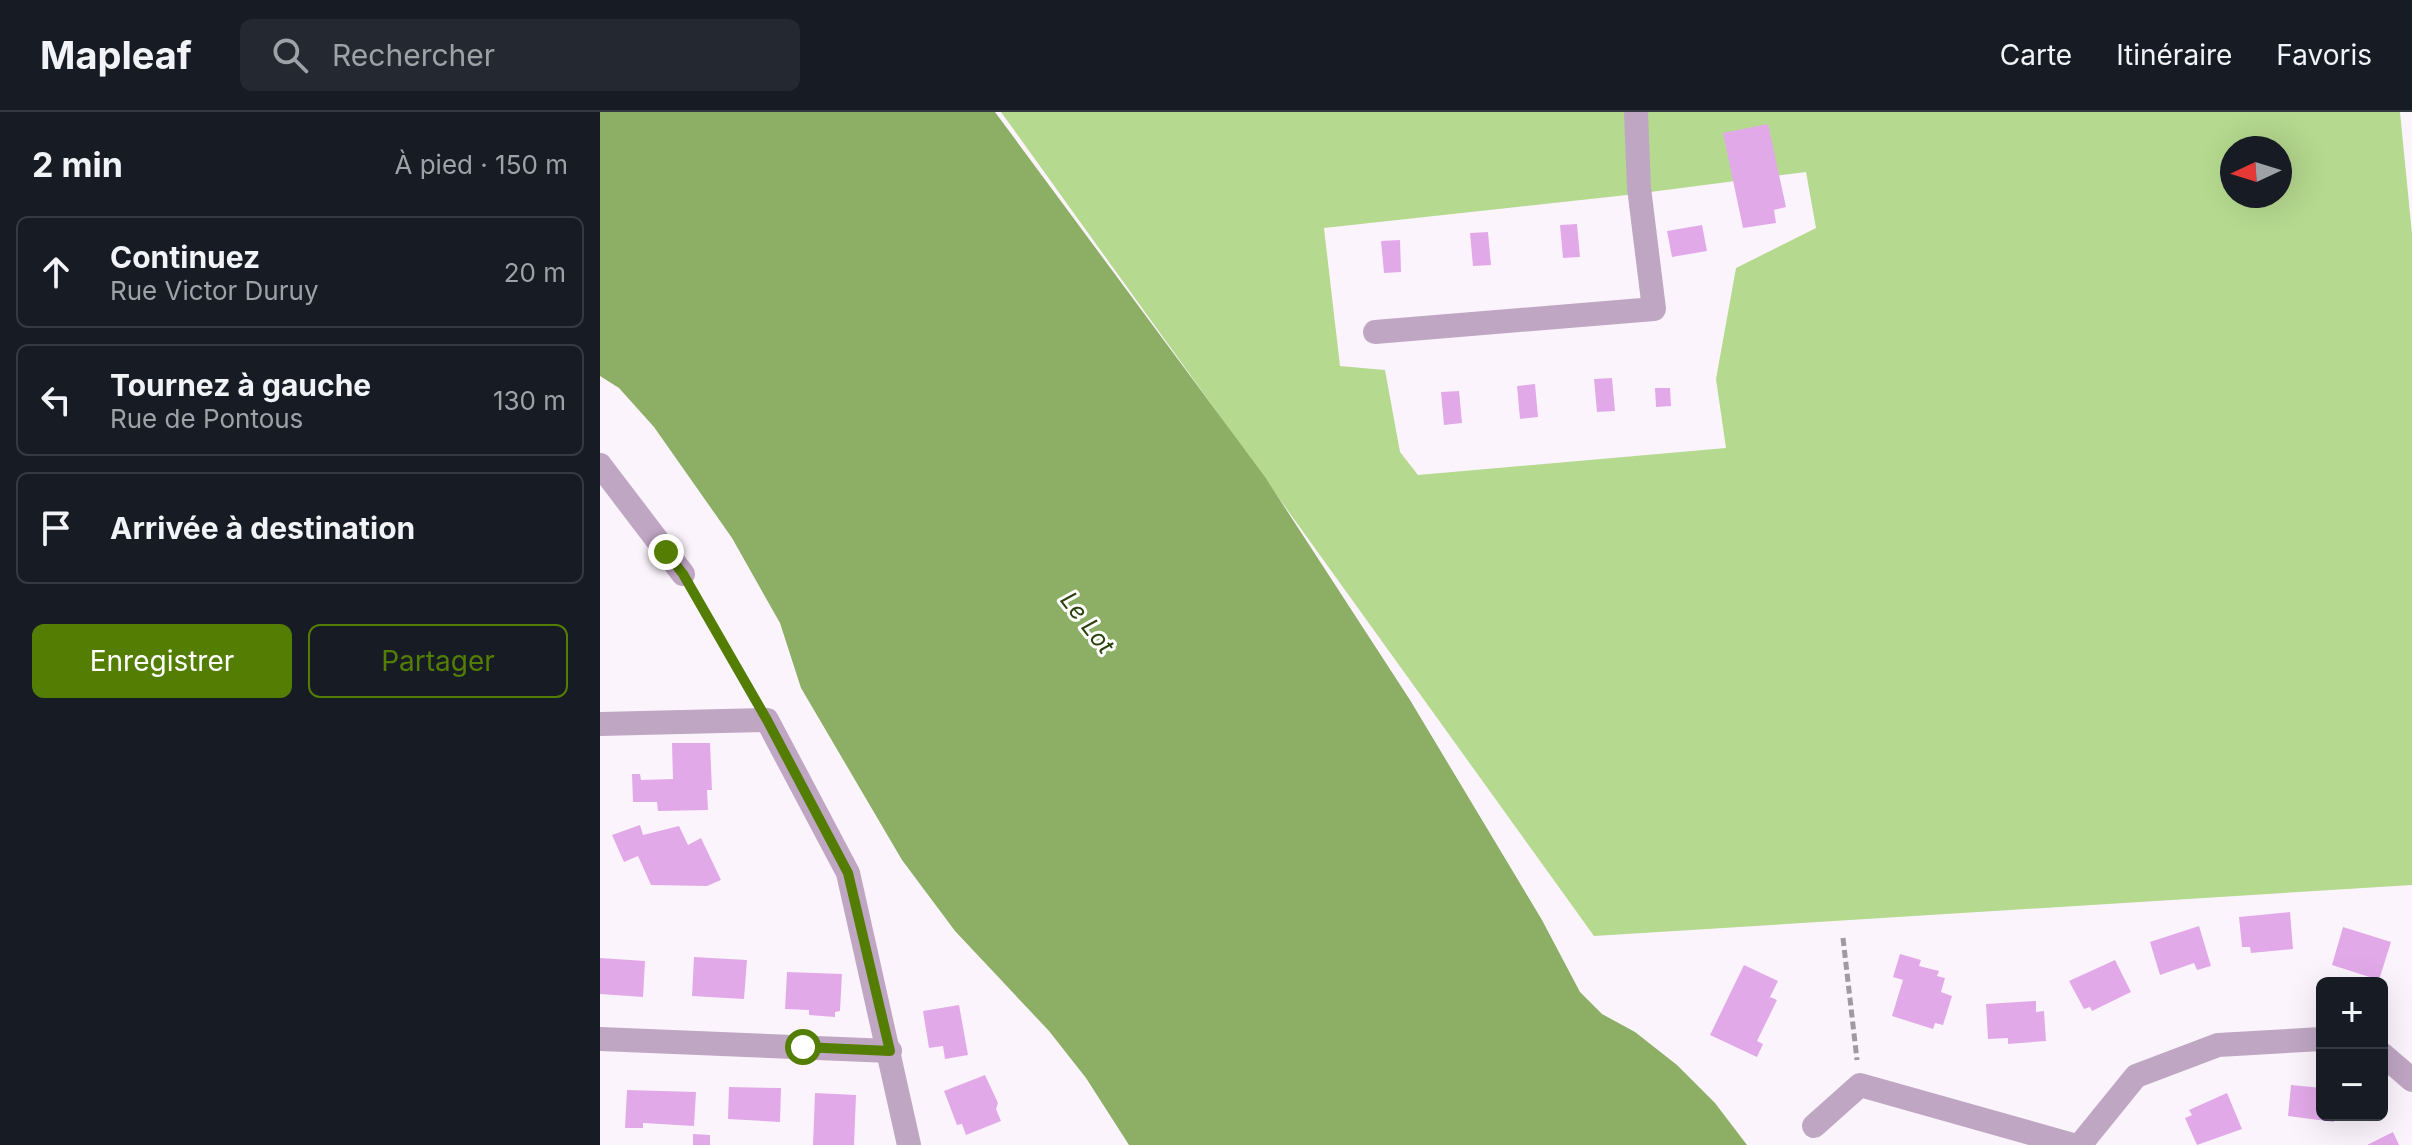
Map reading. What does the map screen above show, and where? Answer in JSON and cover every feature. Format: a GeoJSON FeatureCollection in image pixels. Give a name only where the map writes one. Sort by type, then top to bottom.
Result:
{"type":"FeatureCollection","features":[{"type":"Feature","properties":{"kind":"street"},"geometry":{"type":"LineString","coordinates":[[1375,332],[1654,309],[1639,188],[1636,112]]}},
{"type":"Feature","properties":{"kind":"street"},"geometry":{"type":"LineString","coordinates":[[600,465],[683,574]]}},
{"type":"Feature","properties":{"kind":"street"},"geometry":{"type":"LineString","coordinates":[[600,724],[767,720],[848,873],[909,1145]]}},
{"type":"Feature","properties":{"kind":"street"},"geometry":{"type":"LineString","coordinates":[[600,1039],[890,1051]]}},
{"type":"Feature","properties":{"kind":"street"},"geometry":{"type":"LineString","coordinates":[[2080,1145],[2136,1076],[2218,1045],[2316,1039]]}},
{"type":"Feature","properties":{"kind":"street"},"geometry":{"type":"LineString","coordinates":[[2388,1059],[2412,1080]]}},
{"type":"Feature","properties":{"kind":"street"},"geometry":{"type":"LineString","coordinates":[[1814,1126],[1860,1085],[2073,1145]]}},
{"type":"Feature","properties":{"kind":"path"},"geometry":{"type":"LineString","coordinates":[[683,574],[767,720]]}},
{"type":"Feature","properties":{"kind":"path"},"geometry":{"type":"LineString","coordinates":[[1843,938],[1860,1085]]}},
{"type":"Feature","properties":{"kind":"shaded area"},"geometry":{"type":"Polygon","coordinates":[[[1001,112],[2400,112],[2412,234],[2412,885],[1594,936],[1001,112]],[[1806,172],[1324,228],[1340,366],[1385,370],[1400,452],[1418,475],[1726,448],[1716,379],[1736,268],[1816,228],[1806,172]]]}},
{"type":"Feature","properties":{"kind":"water","name":"Le Lot"},"geometry":{"type":"Polygon","coordinates":[[[600,112],[995,112],[1265,477],[1410,700],[1542,920],[1580,992],[1602,1014],[1635,1032],[1677,1065],[1715,1103],[1747,1145],[1129,1145],[1086,1078],[1049,1031],[955,931],[902,860],[801,688],[780,623],[732,538],[654,427],[619,388],[600,376],[600,112]]]}},
{"type":"Feature","properties":{"kind":"building"},"geometry":{"type":"Polygon","coordinates":[[[1768,124],[1786,207],[1774,210],[1776,223],[1743,228],[1723,133],[1768,124]]]}},
{"type":"Feature","properties":{"kind":"building"},"geometry":{"type":"Polygon","coordinates":[[[1577,224],[1580,257],[1563,258],[1560,225],[1577,224]]]}},
{"type":"Feature","properties":{"kind":"building"},"geometry":{"type":"Polygon","coordinates":[[[1702,225],[1707,251],[1672,257],[1667,231],[1702,225]]]}},
{"type":"Feature","properties":{"kind":"building"},"geometry":{"type":"Polygon","coordinates":[[[1488,232],[1491,265],[1473,266],[1470,233],[1488,232]]]}},
{"type":"Feature","properties":{"kind":"building"},"geometry":{"type":"Polygon","coordinates":[[[1400,240],[1401,272],[1384,273],[1381,241],[1400,240]]]}},
{"type":"Feature","properties":{"kind":"building"},"geometry":{"type":"Polygon","coordinates":[[[1612,378],[1615,411],[1597,412],[1594,379],[1612,378]]]}},
{"type":"Feature","properties":{"kind":"building"},"geometry":{"type":"Polygon","coordinates":[[[1535,384],[1538,417],[1520,419],[1517,386],[1535,384]]]}},
{"type":"Feature","properties":{"kind":"building"},"geometry":{"type":"Polygon","coordinates":[[[1655,388],[1670,388],[1671,406],[1656,407],[1655,388]]]}},
{"type":"Feature","properties":{"kind":"building"},"geometry":{"type":"Polygon","coordinates":[[[1459,391],[1462,423],[1444,425],[1441,392],[1459,391]]]}},
{"type":"Feature","properties":{"kind":"building"},"geometry":{"type":"Polygon","coordinates":[[[672,743],[710,743],[712,790],[707,790],[708,810],[658,811],[657,802],[633,802],[632,774],[640,774],[641,780],[673,779],[672,743]]]}},
{"type":"Feature","properties":{"kind":"building"},"geometry":{"type":"Polygon","coordinates":[[[640,825],[643,835],[679,826],[688,845],[701,838],[721,880],[707,886],[651,885],[638,856],[624,862],[612,835],[640,825]]]}},
{"type":"Feature","properties":{"kind":"building"},"geometry":{"type":"Polygon","coordinates":[[[2290,912],[2293,949],[2251,953],[2250,947],[2242,947],[2239,917],[2290,912]]]}},
{"type":"Feature","properties":{"kind":"building"},"geometry":{"type":"Polygon","coordinates":[[[2199,926],[2211,966],[2197,970],[2194,963],[2160,975],[2150,942],[2199,926]]]}},
{"type":"Feature","properties":{"kind":"building"},"geometry":{"type":"Polygon","coordinates":[[[2343,927],[2391,942],[2380,977],[2370,977],[2332,965],[2343,927]]]}},
{"type":"Feature","properties":{"kind":"building"},"geometry":{"type":"Polygon","coordinates":[[[1900,954],[1921,960],[1919,966],[1939,971],[1937,976],[1945,978],[1941,992],[1952,996],[1943,1025],[1935,1023],[1933,1029],[1892,1016],[1903,980],[1893,977],[1900,954]]]}},
{"type":"Feature","properties":{"kind":"building"},"geometry":{"type":"Polygon","coordinates":[[[694,957],[747,960],[744,999],[692,996],[694,957]]]}},
{"type":"Feature","properties":{"kind":"building"},"geometry":{"type":"Polygon","coordinates":[[[600,958],[645,961],[643,997],[600,994],[600,958]]]}},
{"type":"Feature","properties":{"kind":"building"},"geometry":{"type":"Polygon","coordinates":[[[2115,960],[2131,992],[2092,1011],[2090,1007],[2084,1009],[2069,981],[2115,960]]]}},
{"type":"Feature","properties":{"kind":"building"},"geometry":{"type":"Polygon","coordinates":[[[1744,965],[1778,981],[1770,997],[1777,1000],[1757,1041],[1763,1044],[1757,1057],[1710,1035],[1744,965]]]}},
{"type":"Feature","properties":{"kind":"building"},"geometry":{"type":"Polygon","coordinates":[[[787,972],[842,974],[840,1011],[835,1012],[835,1017],[809,1015],[809,1010],[785,1009],[787,972]]]}},
{"type":"Feature","properties":{"kind":"building"},"geometry":{"type":"Polygon","coordinates":[[[2036,1001],[2036,1012],[2044,1011],[2046,1041],[2008,1044],[2008,1038],[1988,1039],[1986,1004],[2036,1001]]]}},
{"type":"Feature","properties":{"kind":"building"},"geometry":{"type":"Polygon","coordinates":[[[959,1005],[968,1055],[945,1059],[943,1046],[929,1048],[923,1011],[959,1005]]]}},
{"type":"Feature","properties":{"kind":"building"},"geometry":{"type":"Polygon","coordinates":[[[985,1075],[998,1103],[996,1109],[1001,1121],[966,1135],[962,1124],[957,1125],[944,1091],[985,1075]]]}},
{"type":"Feature","properties":{"kind":"building"},"geometry":{"type":"Polygon","coordinates":[[[2291,1085],[2316,1087],[2316,1120],[2288,1116],[2291,1085]]]}},
{"type":"Feature","properties":{"kind":"building"},"geometry":{"type":"Polygon","coordinates":[[[729,1087],[781,1088],[780,1122],[728,1119],[729,1087]]]}},
{"type":"Feature","properties":{"kind":"building"},"geometry":{"type":"Polygon","coordinates":[[[627,1090],[696,1092],[694,1126],[643,1123],[643,1128],[625,1128],[627,1090]]]}},
{"type":"Feature","properties":{"kind":"building"},"geometry":{"type":"Polygon","coordinates":[[[815,1093],[856,1095],[854,1145],[813,1145],[815,1093]]]}},
{"type":"Feature","properties":{"kind":"building"},"geometry":{"type":"Polygon","coordinates":[[[2227,1093],[2242,1129],[2197,1145],[2185,1118],[2192,1115],[2189,1110],[2227,1093]]]}},
{"type":"Feature","properties":{"kind":"building"},"geometry":{"type":"Polygon","coordinates":[[[2393,1132],[2399,1145],[2367,1145],[2393,1132]]]}},
{"type":"Feature","properties":{"kind":"building"},"geometry":{"type":"Polygon","coordinates":[[[693,1134],[710,1135],[710,1145],[693,1145],[693,1134]]]}},
{"type":"Feature","properties":{"kind":"route"},"geometry":{"type":"LineString","coordinates":[[666,552],[683,574],[767,720],[848,873],[890,1051],[803,1047]]}}]}
